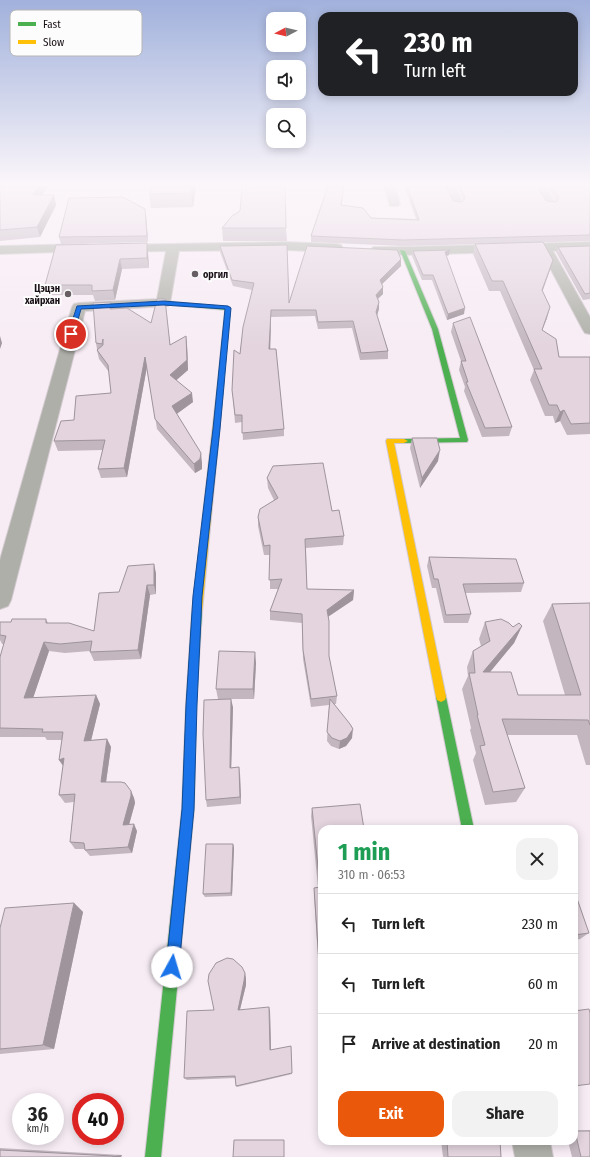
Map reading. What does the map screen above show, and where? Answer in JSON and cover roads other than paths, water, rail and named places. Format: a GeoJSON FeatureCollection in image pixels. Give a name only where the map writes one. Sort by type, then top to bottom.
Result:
{"type":"FeatureCollection","features":[{"type":"Feature","properties":{"kind":"street"},"geometry":{"type":"LineString","coordinates":[[1,251],[100,248],[284,246],[347,248]]}},
{"type":"Feature","properties":{"kind":"street"},"geometry":{"type":"LineString","coordinates":[[363,249],[402,251],[590,246]]}},
{"type":"Feature","properties":{"kind":"street"},"geometry":{"type":"LineString","coordinates":[[163,303],[172,247]]}},
{"type":"Feature","properties":{"kind":"street"},"geometry":{"type":"LineString","coordinates":[[545,247],[590,330]]}},
{"type":"Feature","properties":{"kind":"street"},"geometry":{"type":"LineString","coordinates":[[402,251],[435,329],[464,440],[390,441],[467,825]]}},
{"type":"Feature","properties":{"kind":"street"},"geometry":{"type":"LineString","coordinates":[[0,600],[79,307],[163,303],[228,308],[217,429],[198,596],[191,705],[188,809],[153,1157]]}},
{"type":"Feature","properties":{"kind":"street"},"geometry":{"type":"LineString","coordinates":[[532,1145],[534,1157]]}},
{"type":"Feature","properties":{"kind":"place","name":"оргил"},"geometry":{"type":"Point","coordinates":[195,274]}},
{"type":"Feature","properties":{"kind":"place","name":"Цэцэн хайрхан"},"geometry":{"type":"Point","coordinates":[68,294]}}]}
